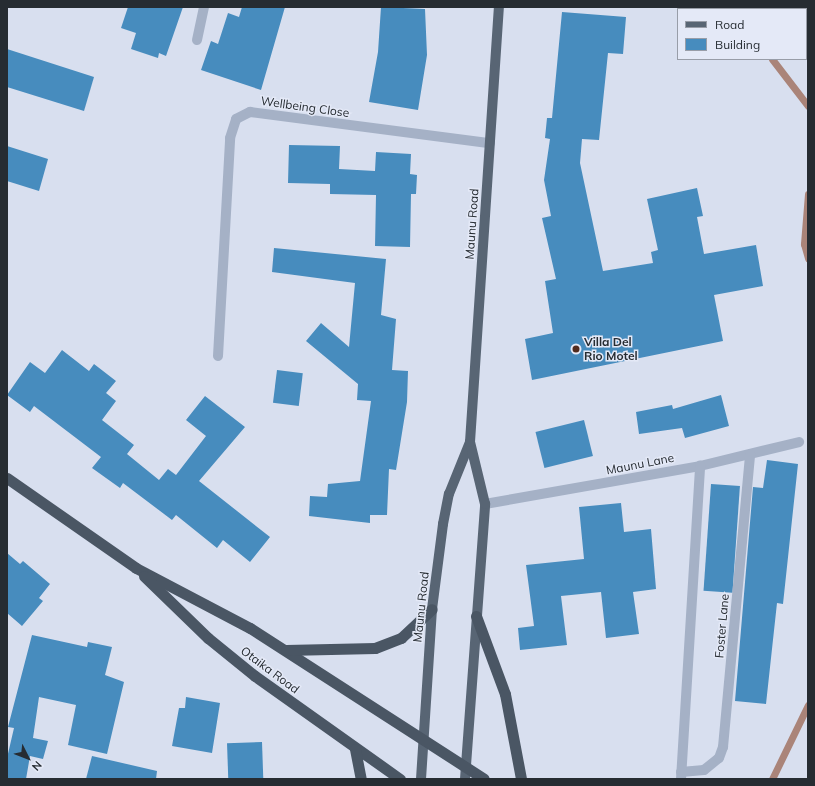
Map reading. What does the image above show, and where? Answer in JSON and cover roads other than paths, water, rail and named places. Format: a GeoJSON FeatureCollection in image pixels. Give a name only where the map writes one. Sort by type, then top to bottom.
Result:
{"type":"FeatureCollection","features":[{"type":"Feature","properties":{"kind":"highway","name":"Otaika Road"},"geometry":{"type":"LineString","coordinates":[[7,478],[136,568],[215,607],[286,650],[424,741],[466,774],[484,779]]}},
{"type":"Feature","properties":{"kind":"highway","name":"Otaika Road"},"geometry":{"type":"LineString","coordinates":[[136,568],[208,638],[355,749],[400,779]]}},
{"type":"Feature","properties":{"kind":"highway"},"geometry":{"type":"LineString","coordinates":[[286,650],[375,648],[402,638],[432,609]]}},
{"type":"Feature","properties":{"kind":"highway"},"geometry":{"type":"LineString","coordinates":[[476,616],[505,694],[521,779]]}},
{"type":"Feature","properties":{"kind":"highway"},"geometry":{"type":"LineString","coordinates":[[355,749],[361,779]]}},
{"type":"Feature","properties":{"kind":"main road","name":"Maunu Road"},"geometry":{"type":"LineString","coordinates":[[466,774],[485,504],[470,442],[499,7]]}},
{"type":"Feature","properties":{"kind":"main road","name":"Maunu Road"},"geometry":{"type":"LineString","coordinates":[[421,779],[432,609],[449,494],[470,442]]}},
{"type":"Feature","properties":{"kind":"street"},"geometry":{"type":"LineString","coordinates":[[197,40],[204,7]]}},
{"type":"Feature","properties":{"kind":"street","name":"Wellbeing Close"},"geometry":{"type":"LineString","coordinates":[[218,356],[230,138],[236,119],[250,112],[490,143]]}},
{"type":"Feature","properties":{"kind":"street","name":"Maunu Lane"},"geometry":{"type":"LineString","coordinates":[[485,504],[700,466],[799,442]]}},
{"type":"Feature","properties":{"kind":"street","name":"Foster Lane"},"geometry":{"type":"LineString","coordinates":[[700,466],[681,776],[704,770],[719,758],[723,747],[750,454]]}},
{"type":"Feature","properties":{"kind":"waterway"},"geometry":{"type":"LineString","coordinates":[[773,60],[808,106]]}},
{"type":"Feature","properties":{"kind":"waterway"},"geometry":{"type":"LineString","coordinates":[[808,194],[804,244],[808,258]]}},
{"type":"Feature","properties":{"kind":"waterway"},"geometry":{"type":"LineString","coordinates":[[772,779],[808,705]]}},
{"type":"Feature","properties":{"kind":"place","name":"Villa Del Rio Motel"},"geometry":{"type":"Point","coordinates":[576,349]}}]}
